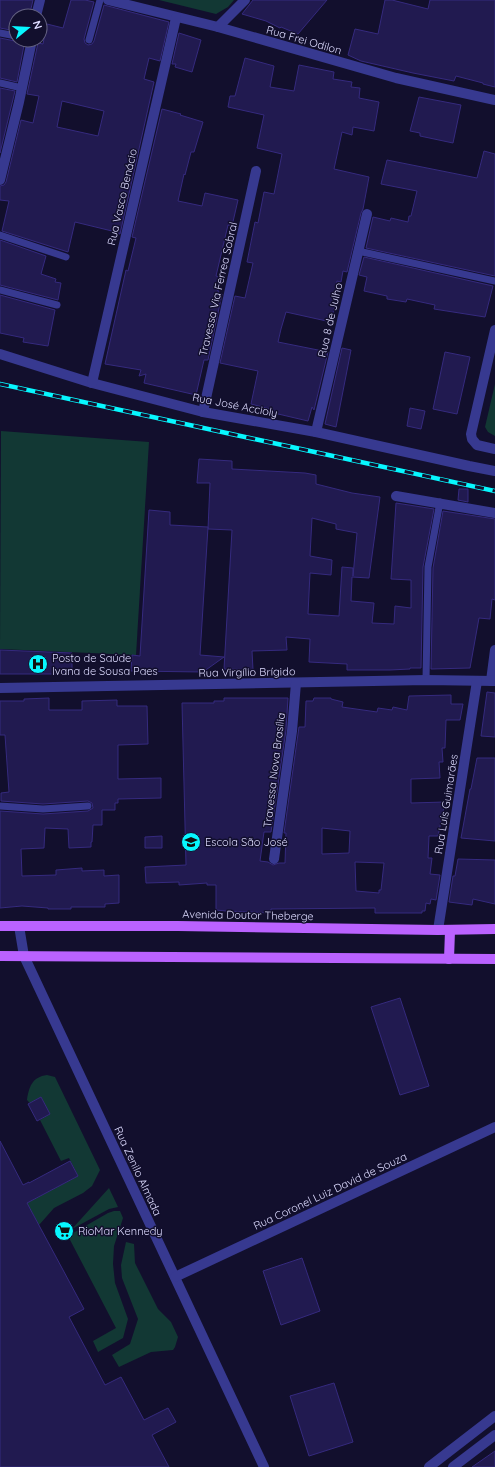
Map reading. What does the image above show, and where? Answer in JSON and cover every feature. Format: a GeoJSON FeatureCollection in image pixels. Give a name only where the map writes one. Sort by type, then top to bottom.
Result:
{"type":"FeatureCollection","features":[{"type":"Feature","properties":{"kind":"main road","name":"Avenida Doutor Theberge"},"geometry":{"type":"LineString","coordinates":[[0,926],[178,926],[438,930],[495,929]]}},
{"type":"Feature","properties":{"kind":"main road"},"geometry":{"type":"LineString","coordinates":[[449,959],[450,930]]}},
{"type":"Feature","properties":{"kind":"main road"},"geometry":{"type":"LineString","coordinates":[[0,956],[495,959]]}},
{"type":"Feature","properties":{"kind":"street","name":"Rua Frei Odilon"},"geometry":{"type":"LineString","coordinates":[[108,0],[176,18],[218,27],[396,78],[495,100]]}},
{"type":"Feature","properties":{"kind":"street"},"geometry":{"type":"LineString","coordinates":[[218,27],[245,0]]}},
{"type":"Feature","properties":{"kind":"street","name":"Rua Vasco Benácio"},"geometry":{"type":"LineString","coordinates":[[92,382],[176,18]]}},
{"type":"Feature","properties":{"kind":"street"},"geometry":{"type":"LineString","coordinates":[[0,180],[4,148],[22,88],[30,48]]}},
{"type":"Feature","properties":{"kind":"street","name":"Travessa Via Ferrea Sobral"},"geometry":{"type":"LineString","coordinates":[[203,412],[256,171]]}},
{"type":"Feature","properties":{"kind":"street","name":"Rua 8 de Julho"},"geometry":{"type":"LineString","coordinates":[[316,432],[367,214]]}},
{"type":"Feature","properties":{"kind":"street"},"geometry":{"type":"LineString","coordinates":[[495,330],[471,434],[472,439],[477,445],[495,449]]}},
{"type":"Feature","properties":{"kind":"street","name":"Rua José Accioly"},"geometry":{"type":"LineString","coordinates":[[0,354],[92,382],[203,412],[316,432],[495,471]]}},
{"type":"Feature","properties":{"kind":"street"},"geometry":{"type":"LineString","coordinates":[[396,496],[440,502],[495,513]]}},
{"type":"Feature","properties":{"kind":"street"},"geometry":{"type":"LineString","coordinates":[[493,681],[495,650]]}},
{"type":"Feature","properties":{"kind":"street","name":"Rua Virgílio Brígido"},"geometry":{"type":"LineString","coordinates":[[0,688],[426,680],[493,681]]}},
{"type":"Feature","properties":{"kind":"street","name":"Rua Luís Guimarães"},"geometry":{"type":"LineString","coordinates":[[438,930],[477,681]]}},
{"type":"Feature","properties":{"kind":"street","name":"Travessa Nova Brasília"},"geometry":{"type":"LineString","coordinates":[[274,859],[292,730],[296,683]]}},
{"type":"Feature","properties":{"kind":"street","name":"Rua Zenilo Almada"},"geometry":{"type":"LineString","coordinates":[[19,926],[24,956],[264,1467]]}},
{"type":"Feature","properties":{"kind":"street","name":"Rua Coronel Luiz David de Souza"},"geometry":{"type":"LineString","coordinates":[[175,1277],[495,1127]]}},
{"type":"Feature","properties":{"kind":"street"},"geometry":{"type":"LineString","coordinates":[[428,1467],[495,1416]]}},
{"type":"Feature","properties":{"kind":"street"},"geometry":{"type":"LineString","coordinates":[[453,1467],[495,1435]]}},
{"type":"Feature","properties":{"kind":"lane"},"geometry":{"type":"LineString","coordinates":[[89,40],[100,0]]}},
{"type":"Feature","properties":{"kind":"lane"},"geometry":{"type":"LineString","coordinates":[[0,83],[22,88]]}},
{"type":"Feature","properties":{"kind":"lane"},"geometry":{"type":"LineString","coordinates":[[0,235],[66,257]]}},
{"type":"Feature","properties":{"kind":"lane"},"geometry":{"type":"LineString","coordinates":[[358,251],[495,281]]}},
{"type":"Feature","properties":{"kind":"lane"},"geometry":{"type":"LineString","coordinates":[[0,290],[57,305]]}},
{"type":"Feature","properties":{"kind":"lane"},"geometry":{"type":"LineString","coordinates":[[426,680],[428,567],[440,502]]}},
{"type":"Feature","properties":{"kind":"lane"},"geometry":{"type":"LineString","coordinates":[[0,806],[43,809],[88,806]]}},
{"type":"Feature","properties":{"kind":"green space"},"geometry":{"type":"Polygon","coordinates":[[[159,0],[234,0],[228,7],[216,14],[159,0]]]}},
{"type":"Feature","properties":{"kind":"green space"},"geometry":{"type":"Polygon","coordinates":[[[495,384],[495,436],[488,432],[485,427],[495,384]]]}},
{"type":"Feature","properties":{"kind":"green space"},"geometry":{"type":"Polygon","coordinates":[[[1,431],[149,442],[136,655],[0,649],[1,431]]]}},
{"type":"Feature","properties":{"kind":"green space"},"geometry":{"type":"Polygon","coordinates":[[[47,1075],[55,1077],[100,1170],[92,1186],[83,1193],[54,1208],[39,1225],[27,1203],[78,1176],[69,1158],[61,1161],[40,1120],[50,1114],[41,1097],[30,1103],[27,1100],[32,1083],[38,1078],[47,1075]]]}},
{"type":"Feature","properties":{"kind":"green space"},"geometry":{"type":"Polygon","coordinates":[[[109,1188],[118,1207],[109,1209],[72,1229],[109,1188]]]}},
{"type":"Feature","properties":{"kind":"green space"},"geometry":{"type":"Polygon","coordinates":[[[114,1211],[120,1211],[123,1218],[114,1246],[113,1264],[115,1283],[128,1319],[123,1338],[98,1352],[93,1341],[116,1328],[68,1236],[114,1211]]]}},
{"type":"Feature","properties":{"kind":"green space"},"geometry":{"type":"Polygon","coordinates":[[[126,1242],[134,1244],[135,1263],[158,1309],[171,1322],[178,1337],[173,1350],[151,1352],[119,1367],[112,1355],[130,1344],[138,1319],[122,1278],[121,1265],[126,1242]]]}},
{"type":"Feature","properties":{"kind":"building"},"geometry":{"type":"Polygon","coordinates":[[[0,0],[33,0],[31,8],[8,8],[8,30],[0,28],[0,0]]]}},
{"type":"Feature","properties":{"kind":"building"},"geometry":{"type":"Polygon","coordinates":[[[71,0],[85,0],[94,2],[84,39],[85,43],[88,45],[92,44],[94,41],[104,5],[169,22],[160,61],[149,58],[144,79],[154,82],[120,234],[75,222],[68,252],[2,231],[9,201],[0,200],[0,186],[4,185],[6,182],[21,120],[33,123],[39,96],[27,94],[37,48],[48,48],[48,24],[63,28],[71,0]],[[62,101],[57,127],[98,136],[104,111],[62,101]]]}},
{"type":"Feature","properties":{"kind":"building"},"geometry":{"type":"Polygon","coordinates":[[[253,0],[327,0],[298,34],[281,27],[280,28],[266,21],[242,14],[253,0]]]}},
{"type":"Feature","properties":{"kind":"building"},"geometry":{"type":"Polygon","coordinates":[[[385,0],[392,0],[428,9],[430,0],[495,0],[495,87],[456,76],[454,81],[413,73],[361,61],[348,55],[355,29],[378,34],[385,0]]]}},
{"type":"Feature","properties":{"kind":"building"},"geometry":{"type":"Polygon","coordinates":[[[179,33],[201,40],[192,72],[175,67],[176,64],[172,64],[179,33]]]}},
{"type":"Feature","properties":{"kind":"building"},"geometry":{"type":"Polygon","coordinates":[[[0,38],[8,40],[8,48],[23,48],[17,82],[0,78],[0,38]]]}},
{"type":"Feature","properties":{"kind":"building"},"geometry":{"type":"Polygon","coordinates":[[[245,58],[274,66],[270,87],[294,91],[299,65],[334,72],[333,79],[352,82],[351,87],[360,88],[359,98],[379,102],[374,131],[353,127],[352,135],[342,132],[334,169],[369,177],[363,209],[347,272],[343,271],[341,282],[337,281],[333,304],[335,304],[331,322],[286,312],[278,342],[328,352],[314,410],[312,407],[308,421],[274,413],[274,410],[251,404],[258,371],[220,363],[235,296],[245,298],[253,263],[247,262],[255,222],[258,223],[264,192],[274,194],[282,154],[257,148],[264,115],[228,107],[230,96],[235,96],[245,58]]]}},
{"type":"Feature","properties":{"kind":"building"},"geometry":{"type":"Polygon","coordinates":[[[0,88],[15,91],[0,153],[0,88]]]}},
{"type":"Feature","properties":{"kind":"building"},"geometry":{"type":"Polygon","coordinates":[[[419,97],[461,105],[453,143],[420,136],[420,133],[410,131],[419,97]]]}},
{"type":"Feature","properties":{"kind":"building"},"geometry":{"type":"Polygon","coordinates":[[[162,109],[203,122],[194,152],[191,152],[185,175],[184,174],[178,201],[202,206],[205,193],[238,200],[232,226],[228,225],[216,276],[220,277],[217,290],[219,291],[218,293],[222,294],[208,360],[204,360],[196,395],[144,383],[146,374],[139,376],[141,370],[105,364],[126,270],[128,271],[136,238],[132,237],[162,109]]]}},
{"type":"Feature","properties":{"kind":"building"},"geometry":{"type":"Polygon","coordinates":[[[484,151],[495,154],[495,276],[366,248],[373,217],[390,221],[391,218],[408,222],[409,216],[411,216],[417,191],[381,184],[387,160],[477,178],[484,151]]]}},
{"type":"Feature","properties":{"kind":"building"},"geometry":{"type":"Polygon","coordinates":[[[0,240],[46,256],[41,274],[56,279],[55,282],[61,283],[58,300],[0,285],[0,240]]]}},
{"type":"Feature","properties":{"kind":"building"},"geometry":{"type":"Polygon","coordinates":[[[364,257],[493,286],[485,317],[434,309],[435,305],[407,299],[406,302],[387,299],[387,296],[364,291],[367,277],[359,275],[364,257]]]}},
{"type":"Feature","properties":{"kind":"building"},"geometry":{"type":"Polygon","coordinates":[[[0,295],[55,310],[48,346],[23,342],[24,338],[0,333],[0,295]]]}},
{"type":"Feature","properties":{"kind":"building"},"geometry":{"type":"Polygon","coordinates":[[[342,348],[351,350],[336,427],[325,424],[342,348]]]}},
{"type":"Feature","properties":{"kind":"building"},"geometry":{"type":"Polygon","coordinates":[[[445,352],[470,357],[457,414],[433,409],[445,352]]]}},
{"type":"Feature","properties":{"kind":"building"},"geometry":{"type":"Polygon","coordinates":[[[410,408],[425,411],[421,429],[407,426],[410,408]]]}},
{"type":"Feature","properties":{"kind":"building"},"geometry":{"type":"Polygon","coordinates":[[[199,459],[232,461],[232,469],[305,473],[316,475],[316,484],[352,493],[380,497],[369,578],[352,577],[351,601],[374,603],[372,623],[394,624],[395,606],[411,608],[411,580],[391,579],[396,503],[434,509],[423,567],[421,668],[347,670],[347,664],[309,662],[310,639],[286,637],[287,650],[252,651],[253,670],[224,669],[232,530],[208,529],[210,483],[197,483],[199,459]],[[312,518],[310,556],[332,560],[331,575],[310,573],[308,614],[339,616],[342,567],[353,568],[353,576],[357,533],[336,529],[336,524],[312,518]]]}},
{"type":"Feature","properties":{"kind":"building"},"geometry":{"type":"Polygon","coordinates":[[[459,489],[468,489],[468,502],[458,500],[459,489]]]}},
{"type":"Feature","properties":{"kind":"building"},"geometry":{"type":"Polygon","coordinates":[[[149,510],[170,512],[170,525],[208,527],[200,655],[224,657],[203,672],[131,671],[132,655],[140,656],[149,510]]]}},
{"type":"Feature","properties":{"kind":"building"},"geometry":{"type":"Polygon","coordinates":[[[443,511],[495,519],[495,600],[492,599],[490,619],[479,618],[470,668],[431,669],[433,568],[443,511]]]}},
{"type":"Feature","properties":{"kind":"building","name":"Posto de Saúde Ivana de Sousa Paes"},"geometry":{"type":"Polygon","coordinates":[[[0,650],[72,653],[72,672],[58,672],[58,674],[0,674],[0,650]]]}},
{"type":"Feature","properties":{"kind":"building"},"geometry":{"type":"Polygon","coordinates":[[[487,692],[495,693],[495,737],[481,736],[487,692]]]}},
{"type":"Feature","properties":{"kind":"building"},"geometry":{"type":"Polygon","coordinates":[[[451,695],[451,704],[463,704],[460,720],[446,720],[445,748],[442,748],[443,762],[439,762],[440,778],[411,779],[411,803],[445,802],[438,836],[429,836],[428,858],[432,858],[430,874],[440,875],[436,900],[431,899],[430,904],[426,903],[425,911],[422,911],[422,913],[375,913],[375,908],[271,909],[271,913],[216,910],[216,885],[207,885],[207,883],[179,885],[179,882],[146,883],[145,867],[186,865],[182,703],[214,703],[214,701],[224,701],[224,698],[288,698],[286,730],[271,832],[264,832],[260,861],[268,862],[273,865],[285,863],[286,833],[284,833],[299,727],[305,727],[306,701],[313,701],[314,698],[331,698],[343,702],[342,707],[377,712],[378,708],[392,710],[393,707],[407,710],[409,696],[451,695]],[[322,828],[322,854],[349,853],[350,831],[322,828]],[[355,862],[356,891],[379,893],[379,890],[381,890],[384,863],[355,862]]]}},
{"type":"Feature","properties":{"kind":"building"},"geometry":{"type":"Polygon","coordinates":[[[49,698],[49,710],[82,710],[82,701],[117,700],[117,706],[147,706],[148,744],[118,745],[118,779],[161,778],[161,798],[118,799],[118,803],[115,803],[115,810],[102,810],[102,825],[93,825],[91,847],[69,848],[68,829],[45,828],[44,848],[21,849],[22,876],[56,875],[56,870],[82,868],[82,871],[104,870],[104,876],[119,875],[119,903],[105,904],[105,907],[71,907],[71,909],[48,909],[22,906],[0,908],[0,811],[43,814],[88,811],[93,808],[92,803],[88,801],[43,804],[1,801],[1,793],[9,792],[5,735],[0,735],[0,701],[24,701],[24,699],[49,698]]]}},
{"type":"Feature","properties":{"kind":"building"},"geometry":{"type":"Polygon","coordinates":[[[477,758],[495,758],[495,841],[461,838],[477,758]]]}},
{"type":"Feature","properties":{"kind":"building"},"geometry":{"type":"Polygon","coordinates":[[[162,836],[162,848],[145,848],[145,837],[162,836]]]}},
{"type":"Feature","properties":{"kind":"building"},"geometry":{"type":"Polygon","coordinates":[[[458,859],[495,860],[495,904],[473,899],[472,905],[449,902],[453,876],[455,876],[458,859]]]}},
{"type":"Feature","properties":{"kind":"building"},"geometry":{"type":"Polygon","coordinates":[[[400,998],[429,1086],[400,1095],[371,1007],[400,998]]]}},
{"type":"Feature","properties":{"kind":"building"},"geometry":{"type":"Polygon","coordinates":[[[41,1097],[50,1114],[37,1121],[28,1104],[41,1097]]]}},
{"type":"Feature","properties":{"kind":"building"},"geometry":{"type":"Polygon","coordinates":[[[0,1141],[23,1185],[70,1161],[78,1176],[27,1203],[84,1309],[69,1317],[105,1385],[121,1377],[144,1420],[168,1408],[176,1422],[152,1435],[169,1467],[0,1467],[0,1141]]]}},
{"type":"Feature","properties":{"kind":"building"},"geometry":{"type":"Polygon","coordinates":[[[302,1258],[320,1311],[281,1325],[263,1271],[302,1258]]]}},
{"type":"Feature","properties":{"kind":"building"},"geometry":{"type":"Polygon","coordinates":[[[334,1383],[353,1442],[309,1456],[290,1396],[334,1383]]]}},
{"type":"Feature","properties":{"kind":"building"},"geometry":{"type":"Polygon","coordinates":[[[495,1451],[495,1467],[472,1467],[495,1451]]]}},
{"type":"Feature","properties":{"kind":"railway"},"geometry":{"type":"LineString","coordinates":[[0,384],[495,491]]}},
{"type":"Feature","properties":{"kind":"place","name":"Posto de Saúde Ivana de Sousa Paes"},"geometry":{"type":"Point","coordinates":[38,664]}},
{"type":"Feature","properties":{"kind":"place","name":"Escola São José"},"geometry":{"type":"Point","coordinates":[191,842]}},
{"type":"Feature","properties":{"kind":"place","name":"RioMar Kennedy"},"geometry":{"type":"Point","coordinates":[64,1231]}}]}
